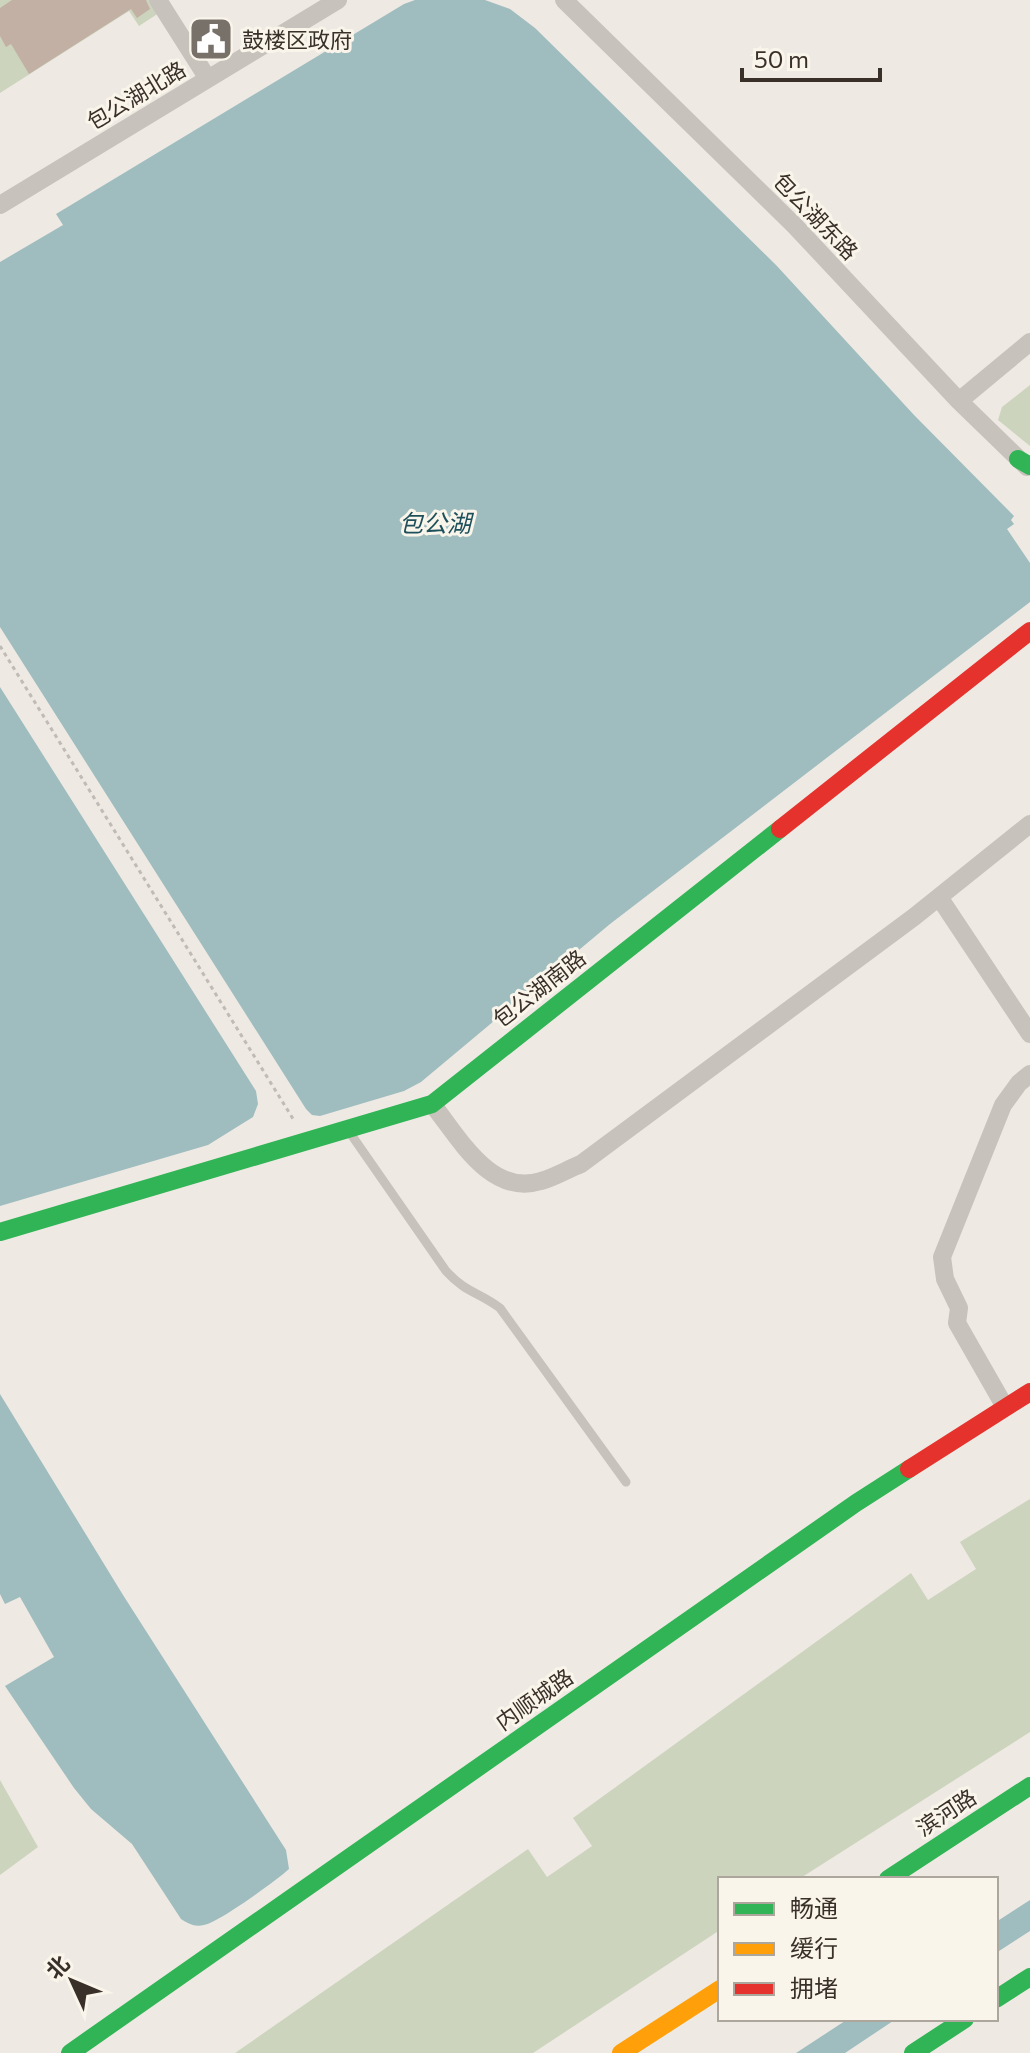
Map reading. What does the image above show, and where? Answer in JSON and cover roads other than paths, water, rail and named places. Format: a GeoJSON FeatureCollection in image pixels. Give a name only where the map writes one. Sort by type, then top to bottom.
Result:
{"type":"FeatureCollection","features":[{"type":"Feature","properties":{"kind":"street"},"geometry":{"type":"LineString","coordinates":[[158,0],[208,79]]}},
{"type":"Feature","properties":{"kind":"street","name":"包公湖北路"},"geometry":{"type":"LineString","coordinates":[[0,205],[338,0]]}},
{"type":"Feature","properties":{"kind":"street","name":"包公湖东路"},"geometry":{"type":"LineString","coordinates":[[564,0],[795,226],[959,401],[1026,465]]}},
{"type":"Feature","properties":{"kind":"street"},"geometry":{"type":"LineString","coordinates":[[959,401],[1030,342]]}},
{"type":"Feature","properties":{"kind":"street","name":"包公湖南路"},"geometry":{"type":"LineString","coordinates":[[0,1232],[432,1104],[1030,631]]}},
{"type":"Feature","properties":{"kind":"street"},"geometry":{"type":"LineString","coordinates":[[432,1104],[486,1170],[499,1179],[518,1184],[539,1182],[581,1164],[939,897],[1030,824]]}},
{"type":"Feature","properties":{"kind":"street"},"geometry":{"type":"LineString","coordinates":[[939,897],[1030,1034]]}},
{"type":"Feature","properties":{"kind":"street"},"geometry":{"type":"LineString","coordinates":[[1005,1407],[957,1323],[959,1308],[945,1279],[942,1257],[1003,1105],[1030,1074]]}},
{"type":"Feature","properties":{"kind":"street","name":"内顺城路"},"geometry":{"type":"LineString","coordinates":[[70,2053],[856,1503],[1030,1392]]}},
{"type":"Feature","properties":{"kind":"street","name":"滨河路"},"geometry":{"type":"LineString","coordinates":[[891,1877],[1030,1786]]}},
{"type":"Feature","properties":{"kind":"street"},"geometry":{"type":"LineString","coordinates":[[998,1998],[1030,1977]]}},
{"type":"Feature","properties":{"kind":"street"},"geometry":{"type":"LineString","coordinates":[[621,2053],[718,1990]]}},
{"type":"Feature","properties":{"kind":"street"},"geometry":{"type":"LineString","coordinates":[[655,2053],[718,2012]]}},
{"type":"Feature","properties":{"kind":"street"},"geometry":{"type":"LineString","coordinates":[[913,2053],[962,2021]]}},
{"type":"Feature","properties":{"kind":"lane"},"geometry":{"type":"LineString","coordinates":[[348,1130],[446,1271],[459,1285],[488,1298],[500,1308],[626,1482]]}},
{"type":"Feature","properties":{"kind":"water","name":"包公湖"},"geometry":{"type":"Polygon","coordinates":[[[415,0],[485,0],[510,9],[535,28],[776,265],[914,415],[1014,516],[1011,520],[1014,524],[1007,529],[1030,563],[1030,602],[610,924],[421,1082],[404,1091],[320,1116],[312,1115],[306,1109],[0,627],[0,262],[63,225],[56,214],[415,0]]]}},
{"type":"Feature","properties":{"kind":"water"},"geometry":{"type":"Polygon","coordinates":[[[0,687],[256,1091],[258,1104],[253,1117],[208,1145],[0,1206],[0,687]]]}},
{"type":"Feature","properties":{"kind":"water"},"geometry":{"type":"Polygon","coordinates":[[[0,1394],[123,1595],[286,1850],[289,1869],[222,1917],[204,1925],[189,1924],[181,1919],[132,1844],[91,1809],[74,1788],[5,1686],[54,1657],[20,1597],[5,1604],[0,1594],[0,1394]]]}},
{"type":"Feature","properties":{"kind":"water"},"geometry":{"type":"Polygon","coordinates":[[[1030,1900],[1030,1931],[998,1952],[998,1921],[1030,1900]]]}},
{"type":"Feature","properties":{"kind":"water"},"geometry":{"type":"Polygon","coordinates":[[[845,2021],[893,2021],[845,2053],[796,2053],[845,2021]]]}},
{"type":"Feature","properties":{"kind":"place","name":"鼓楼区政府"},"geometry":{"type":"Point","coordinates":[211,39]}}]}
